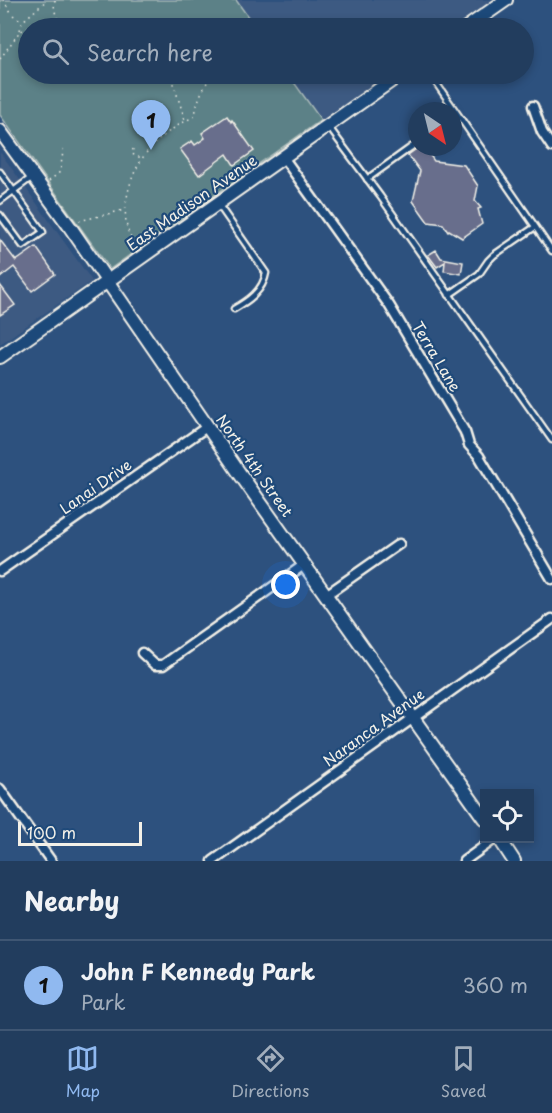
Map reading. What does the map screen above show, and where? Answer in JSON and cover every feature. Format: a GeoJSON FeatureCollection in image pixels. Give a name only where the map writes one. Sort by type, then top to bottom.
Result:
{"type":"FeatureCollection","features":[{"type":"Feature","properties":{"kind":"street"},"geometry":{"type":"LineString","coordinates":[[480,18],[506,0]]}},
{"type":"Feature","properties":{"kind":"street","name":"East Madison Avenue"},"geometry":{"type":"LineString","coordinates":[[0,357],[388,84]]}},
{"type":"Feature","properties":{"kind":"street"},"geometry":{"type":"LineString","coordinates":[[533,106],[542,132],[552,147]]}},
{"type":"Feature","properties":{"kind":"street","name":"North 4th Street"},"geometry":{"type":"LineString","coordinates":[[0,131],[70,227],[480,812]]}},
{"type":"Feature","properties":{"kind":"street","name":"Terra Lane"},"geometry":{"type":"LineString","coordinates":[[283,157],[388,305],[465,432],[469,446],[479,456],[552,579]]}},
{"type":"Feature","properties":{"kind":"street","name":"Lanai Drive"},"geometry":{"type":"LineString","coordinates":[[0,571],[208,426]]}},
{"type":"Feature","properties":{"kind":"street"},"geometry":{"type":"LineString","coordinates":[[326,595],[399,544]]}},
{"type":"Feature","properties":{"kind":"street"},"geometry":{"type":"LineString","coordinates":[[142,653],[154,665],[163,665],[305,564]]}},
{"type":"Feature","properties":{"kind":"street","name":"Naranca Avenue"},"geometry":{"type":"LineString","coordinates":[[213,861],[552,619]]}},
{"type":"Feature","properties":{"kind":"street"},"geometry":{"type":"LineString","coordinates":[[0,789],[51,861]]}},
{"type":"Feature","properties":{"kind":"street"},"geometry":{"type":"LineString","coordinates":[[464,861],[490,843]]}},
{"type":"Feature","properties":{"kind":"street"},"geometry":{"type":"LineString","coordinates":[[501,843],[514,861]]}},
{"type":"Feature","properties":{"kind":"lane"},"geometry":{"type":"LineString","coordinates":[[436,84],[447,102]]}},
{"type":"Feature","properties":{"kind":"lane"},"geometry":{"type":"LineString","coordinates":[[328,126],[552,440]]}},
{"type":"Feature","properties":{"kind":"lane"},"geometry":{"type":"LineString","coordinates":[[462,126],[552,251]]}},
{"type":"Feature","properties":{"kind":"lane"},"geometry":{"type":"LineString","coordinates":[[367,179],[408,149]]}},
{"type":"Feature","properties":{"kind":"lane"},"geometry":{"type":"LineString","coordinates":[[0,172],[43,232],[23,246],[0,215]]}},
{"type":"Feature","properties":{"kind":"lane"},"geometry":{"type":"LineString","coordinates":[[0,201],[33,177]]}},
{"type":"Feature","properties":{"kind":"lane"},"geometry":{"type":"LineString","coordinates":[[218,204],[266,273],[265,280],[251,299],[234,309]]}},
{"type":"Feature","properties":{"kind":"lane"},"geometry":{"type":"LineString","coordinates":[[449,295],[480,274],[490,259],[535,227]]}},
{"type":"Feature","properties":{"kind":"path"},"geometry":{"type":"LineString","coordinates":[[3,0],[13,15],[18,18]]}},
{"type":"Feature","properties":{"kind":"path"},"geometry":{"type":"LineString","coordinates":[[26,18],[47,0]]}},
{"type":"Feature","properties":{"kind":"path"},"geometry":{"type":"LineString","coordinates":[[55,0],[54,9],[57,18]]}},
{"type":"Feature","properties":{"kind":"path"},"geometry":{"type":"LineString","coordinates":[[0,59],[18,34]]}},
{"type":"Feature","properties":{"kind":"path"},"geometry":{"type":"LineString","coordinates":[[173,84],[185,121]]}},
{"type":"Feature","properties":{"kind":"path"},"geometry":{"type":"LineString","coordinates":[[144,255],[127,232],[125,210],[128,185],[141,158],[155,143],[195,116],[205,84]]}},
{"type":"Feature","properties":{"kind":"path"},"geometry":{"type":"LineString","coordinates":[[48,182],[60,172],[64,145]]}},
{"type":"Feature","properties":{"kind":"path"},"geometry":{"type":"LineString","coordinates":[[133,149],[132,154],[141,158]]}},
{"type":"Feature","properties":{"kind":"path"},"geometry":{"type":"LineString","coordinates":[[70,227],[82,219],[125,210]]}},
{"type":"Feature","properties":{"kind":"shaded area"},"geometry":{"type":"Polygon","coordinates":[[[236,0],[492,0],[466,18],[249,18],[236,0]]]}},
{"type":"Feature","properties":{"kind":"shaded area"},"geometry":{"type":"Polygon","coordinates":[[[295,84],[373,84],[321,120],[295,84]]]}},
{"type":"Feature","properties":{"kind":"shaded area"},"geometry":{"type":"Polygon","coordinates":[[[0,152],[92,281],[0,344],[0,152]]]}},
{"type":"Feature","properties":{"kind":"green space"},"geometry":{"type":"Polygon","coordinates":[[[0,0],[236,0],[249,18],[18,18],[18,84],[295,84],[321,120],[110,269],[0,115],[0,0]]]}},
{"type":"Feature","properties":{"kind":"building"},"geometry":{"type":"Polygon","coordinates":[[[227,116],[254,151],[234,165],[227,154],[199,175],[180,149],[192,141],[195,145],[205,138],[202,133],[227,116]]]}},
{"type":"Feature","properties":{"kind":"building"},"geometry":{"type":"Polygon","coordinates":[[[409,156],[430,156],[434,161],[464,165],[478,186],[475,201],[481,208],[478,209],[482,224],[462,238],[448,231],[443,224],[428,222],[413,201],[420,171],[409,156]]]}},
{"type":"Feature","properties":{"kind":"building"},"geometry":{"type":"Polygon","coordinates":[[[0,240],[16,261],[36,247],[55,274],[32,291],[14,267],[0,278],[0,240]]]}},
{"type":"Feature","properties":{"kind":"building"},"geometry":{"type":"Polygon","coordinates":[[[436,250],[441,258],[463,262],[461,274],[444,271],[445,262],[437,267],[428,255],[436,250]]]}},
{"type":"Feature","properties":{"kind":"building"},"geometry":{"type":"Polygon","coordinates":[[[0,285],[15,305],[0,315],[0,285]]]}},
{"type":"Feature","properties":{"kind":"place","name":"John F Kennedy Park"},"geometry":{"type":"Point","coordinates":[151,150]}}]}
